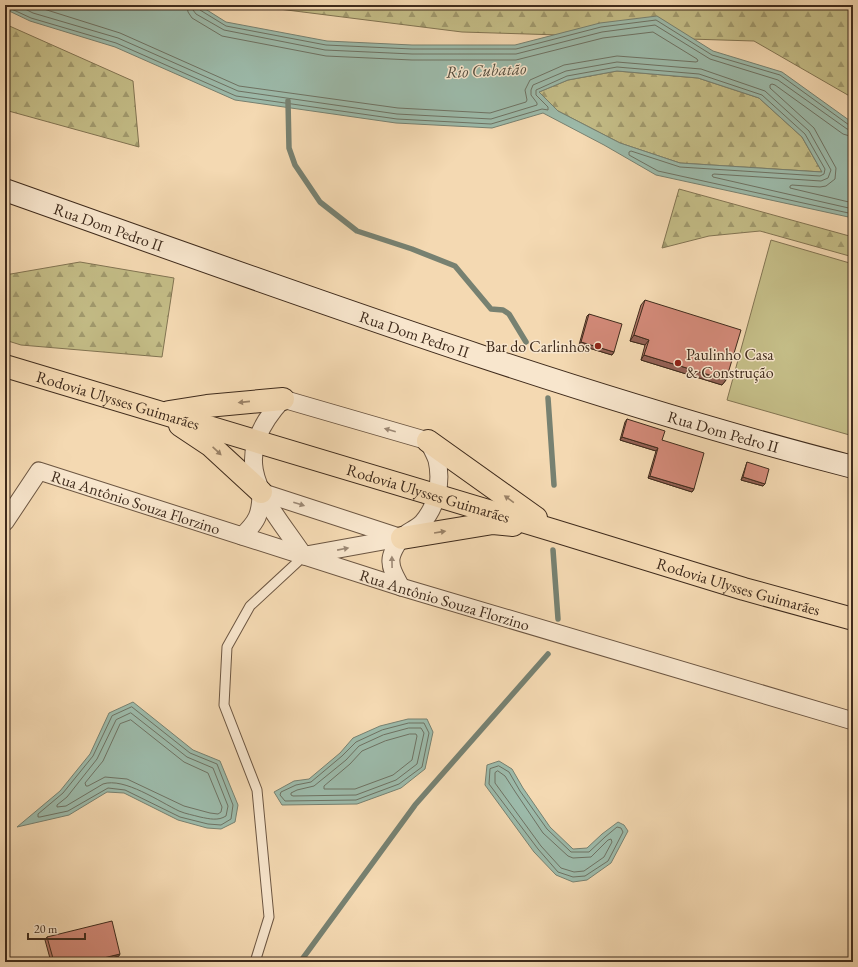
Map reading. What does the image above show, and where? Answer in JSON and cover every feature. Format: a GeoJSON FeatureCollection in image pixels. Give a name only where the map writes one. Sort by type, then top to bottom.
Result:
{"type":"FeatureCollection","features":[{"type":"Feature","properties":{"kind":"highway","name":"Rodovia Ulysses Guimarães"},"geometry":{"type":"LineString","coordinates":[[5,366],[437,495],[744,589],[853,619]]}},
{"type":"Feature","properties":{"kind":"highway"},"geometry":{"type":"LineString","coordinates":[[162,413],[207,406],[283,399]]}},
{"type":"Feature","properties":{"kind":"highway"},"geometry":{"type":"LineString","coordinates":[[162,413],[210,445],[261,492]]}},
{"type":"Feature","properties":{"kind":"highway"},"geometry":{"type":"LineString","coordinates":[[428,441],[552,530]]}},
{"type":"Feature","properties":{"kind":"highway"},"geometry":{"type":"LineString","coordinates":[[402,538],[493,523],[552,530]]}},
{"type":"Feature","properties":{"kind":"main road","name":"Rua Dom Pedro II"},"geometry":{"type":"LineString","coordinates":[[5,190],[384,324],[582,390],[773,446],[853,467]]}},
{"type":"Feature","properties":{"kind":"street"},"geometry":{"type":"LineString","coordinates":[[401,587],[393,572],[390,561],[393,552],[402,538],[421,524],[432,508],[437,495],[439,473],[436,459],[428,441],[283,399],[270,413],[263,424],[253,450],[253,467],[261,492],[304,556],[402,538]]}},
{"type":"Feature","properties":{"kind":"street","name":"Rua Antônio Souza Florzino"},"geometry":{"type":"LineString","coordinates":[[5,522],[39,471],[401,587],[853,721]]}},
{"type":"Feature","properties":{"kind":"street"},"geometry":{"type":"LineString","coordinates":[[242,536],[253,526],[259,515],[261,492]]}},
{"type":"Feature","properties":{"kind":"street"},"geometry":{"type":"LineString","coordinates":[[261,492],[402,538]]}},
{"type":"Feature","properties":{"kind":"lane"},"geometry":{"type":"LineString","coordinates":[[255,962],[269,917],[257,790],[224,705],[227,647],[250,606],[304,556]]}},
{"type":"Feature","properties":{"kind":"green space"},"geometry":{"type":"Polygon","coordinates":[[[247,5],[853,5],[853,98],[754,41],[462,32],[247,5]]]}},
{"type":"Feature","properties":{"kind":"green space"},"geometry":{"type":"Polygon","coordinates":[[[5,24],[133,81],[139,147],[5,110],[5,24]]]}},
{"type":"Feature","properties":{"kind":"green space"},"geometry":{"type":"Polygon","coordinates":[[[617,71],[698,78],[759,98],[802,137],[822,172],[680,163],[620,143],[558,111],[539,92],[568,80],[617,71]]]}},
{"type":"Feature","properties":{"kind":"green space"},"geometry":{"type":"Polygon","coordinates":[[[679,189],[853,237],[853,257],[760,231],[709,236],[662,248],[679,189]]]}},
{"type":"Feature","properties":{"kind":"green space"},"geometry":{"type":"Polygon","coordinates":[[[771,240],[853,264],[853,436],[727,400],[771,240]]]}},
{"type":"Feature","properties":{"kind":"green space"},"geometry":{"type":"Polygon","coordinates":[[[80,262],[174,278],[162,357],[21,345],[5,340],[5,275],[80,262]]]}},
{"type":"Feature","properties":{"kind":"water","name":"Rio Cubatão"},"geometry":{"type":"Polygon","coordinates":[[[5,5],[199,5],[226,22],[327,41],[412,45],[515,45],[600,23],[657,16],[713,51],[782,72],[853,123],[853,218],[656,175],[604,145],[543,113],[492,128],[396,123],[235,100],[115,47],[30,21],[5,9],[5,5]],[[617,71],[568,80],[539,92],[558,111],[620,143],[680,163],[822,172],[802,137],[759,98],[698,78],[617,71]]]}},
{"type":"Feature","properties":{"kind":"water"},"geometry":{"type":"Polygon","coordinates":[[[133,702],[193,750],[220,761],[238,805],[235,822],[221,829],[207,828],[178,820],[124,793],[107,792],[69,815],[17,827],[60,791],[90,754],[109,713],[133,702]]]}},
{"type":"Feature","properties":{"kind":"water"},"geometry":{"type":"Polygon","coordinates":[[[408,719],[427,719],[433,732],[425,769],[401,788],[357,804],[282,805],[274,792],[294,781],[309,779],[340,753],[353,738],[380,726],[408,719]]]}},
{"type":"Feature","properties":{"kind":"water"},"geometry":{"type":"Polygon","coordinates":[[[499,761],[512,769],[523,788],[550,827],[573,849],[587,848],[618,822],[624,825],[628,831],[611,863],[587,880],[573,882],[556,875],[534,852],[485,785],[487,765],[499,761]]]}},
{"type":"Feature","properties":{"kind":"building"},"geometry":{"type":"Polygon","coordinates":[[[645,300],[741,330],[726,380],[644,355],[649,340],[634,335],[645,300]]]}},
{"type":"Feature","properties":{"kind":"building"},"geometry":{"type":"Polygon","coordinates":[[[589,314],[622,324],[614,352],[581,342],[589,314]]]}},
{"type":"Feature","properties":{"kind":"building"},"geometry":{"type":"Polygon","coordinates":[[[627,419],[665,431],[662,440],[704,453],[694,489],[650,476],[658,448],[622,437],[627,419]]]}},
{"type":"Feature","properties":{"kind":"building"},"geometry":{"type":"Polygon","coordinates":[[[747,462],[769,469],[765,484],[743,477],[747,462]]]}},
{"type":"Feature","properties":{"kind":"building"},"geometry":{"type":"Polygon","coordinates":[[[112,921],[120,954],[87,962],[54,962],[47,937],[112,921]]]}},
{"type":"Feature","properties":{"kind":"building"},"geometry":{"type":"Polygon","coordinates":[[[700,959],[717,962],[699,962],[700,959]]]}},
{"type":"Feature","properties":{"kind":"waterway"},"geometry":{"type":"LineString","coordinates":[[288,101],[289,148],[295,165],[320,202],[357,231],[412,249],[455,266],[491,309],[503,310],[509,314],[526,342]]}},
{"type":"Feature","properties":{"kind":"waterway"},"geometry":{"type":"LineString","coordinates":[[548,398],[554,485]]}},
{"type":"Feature","properties":{"kind":"waterway"},"geometry":{"type":"LineString","coordinates":[[553,550],[558,619]]}},
{"type":"Feature","properties":{"kind":"waterway"},"geometry":{"type":"LineString","coordinates":[[300,962],[415,805],[548,654]]}},
{"type":"Feature","properties":{"kind":"place","name":"Bar do Carlinhos"},"geometry":{"type":"Point","coordinates":[598,346]}},
{"type":"Feature","properties":{"kind":"place","name":"Paulinho Casa & Construção"},"geometry":{"type":"Point","coordinates":[678,363]}}]}
